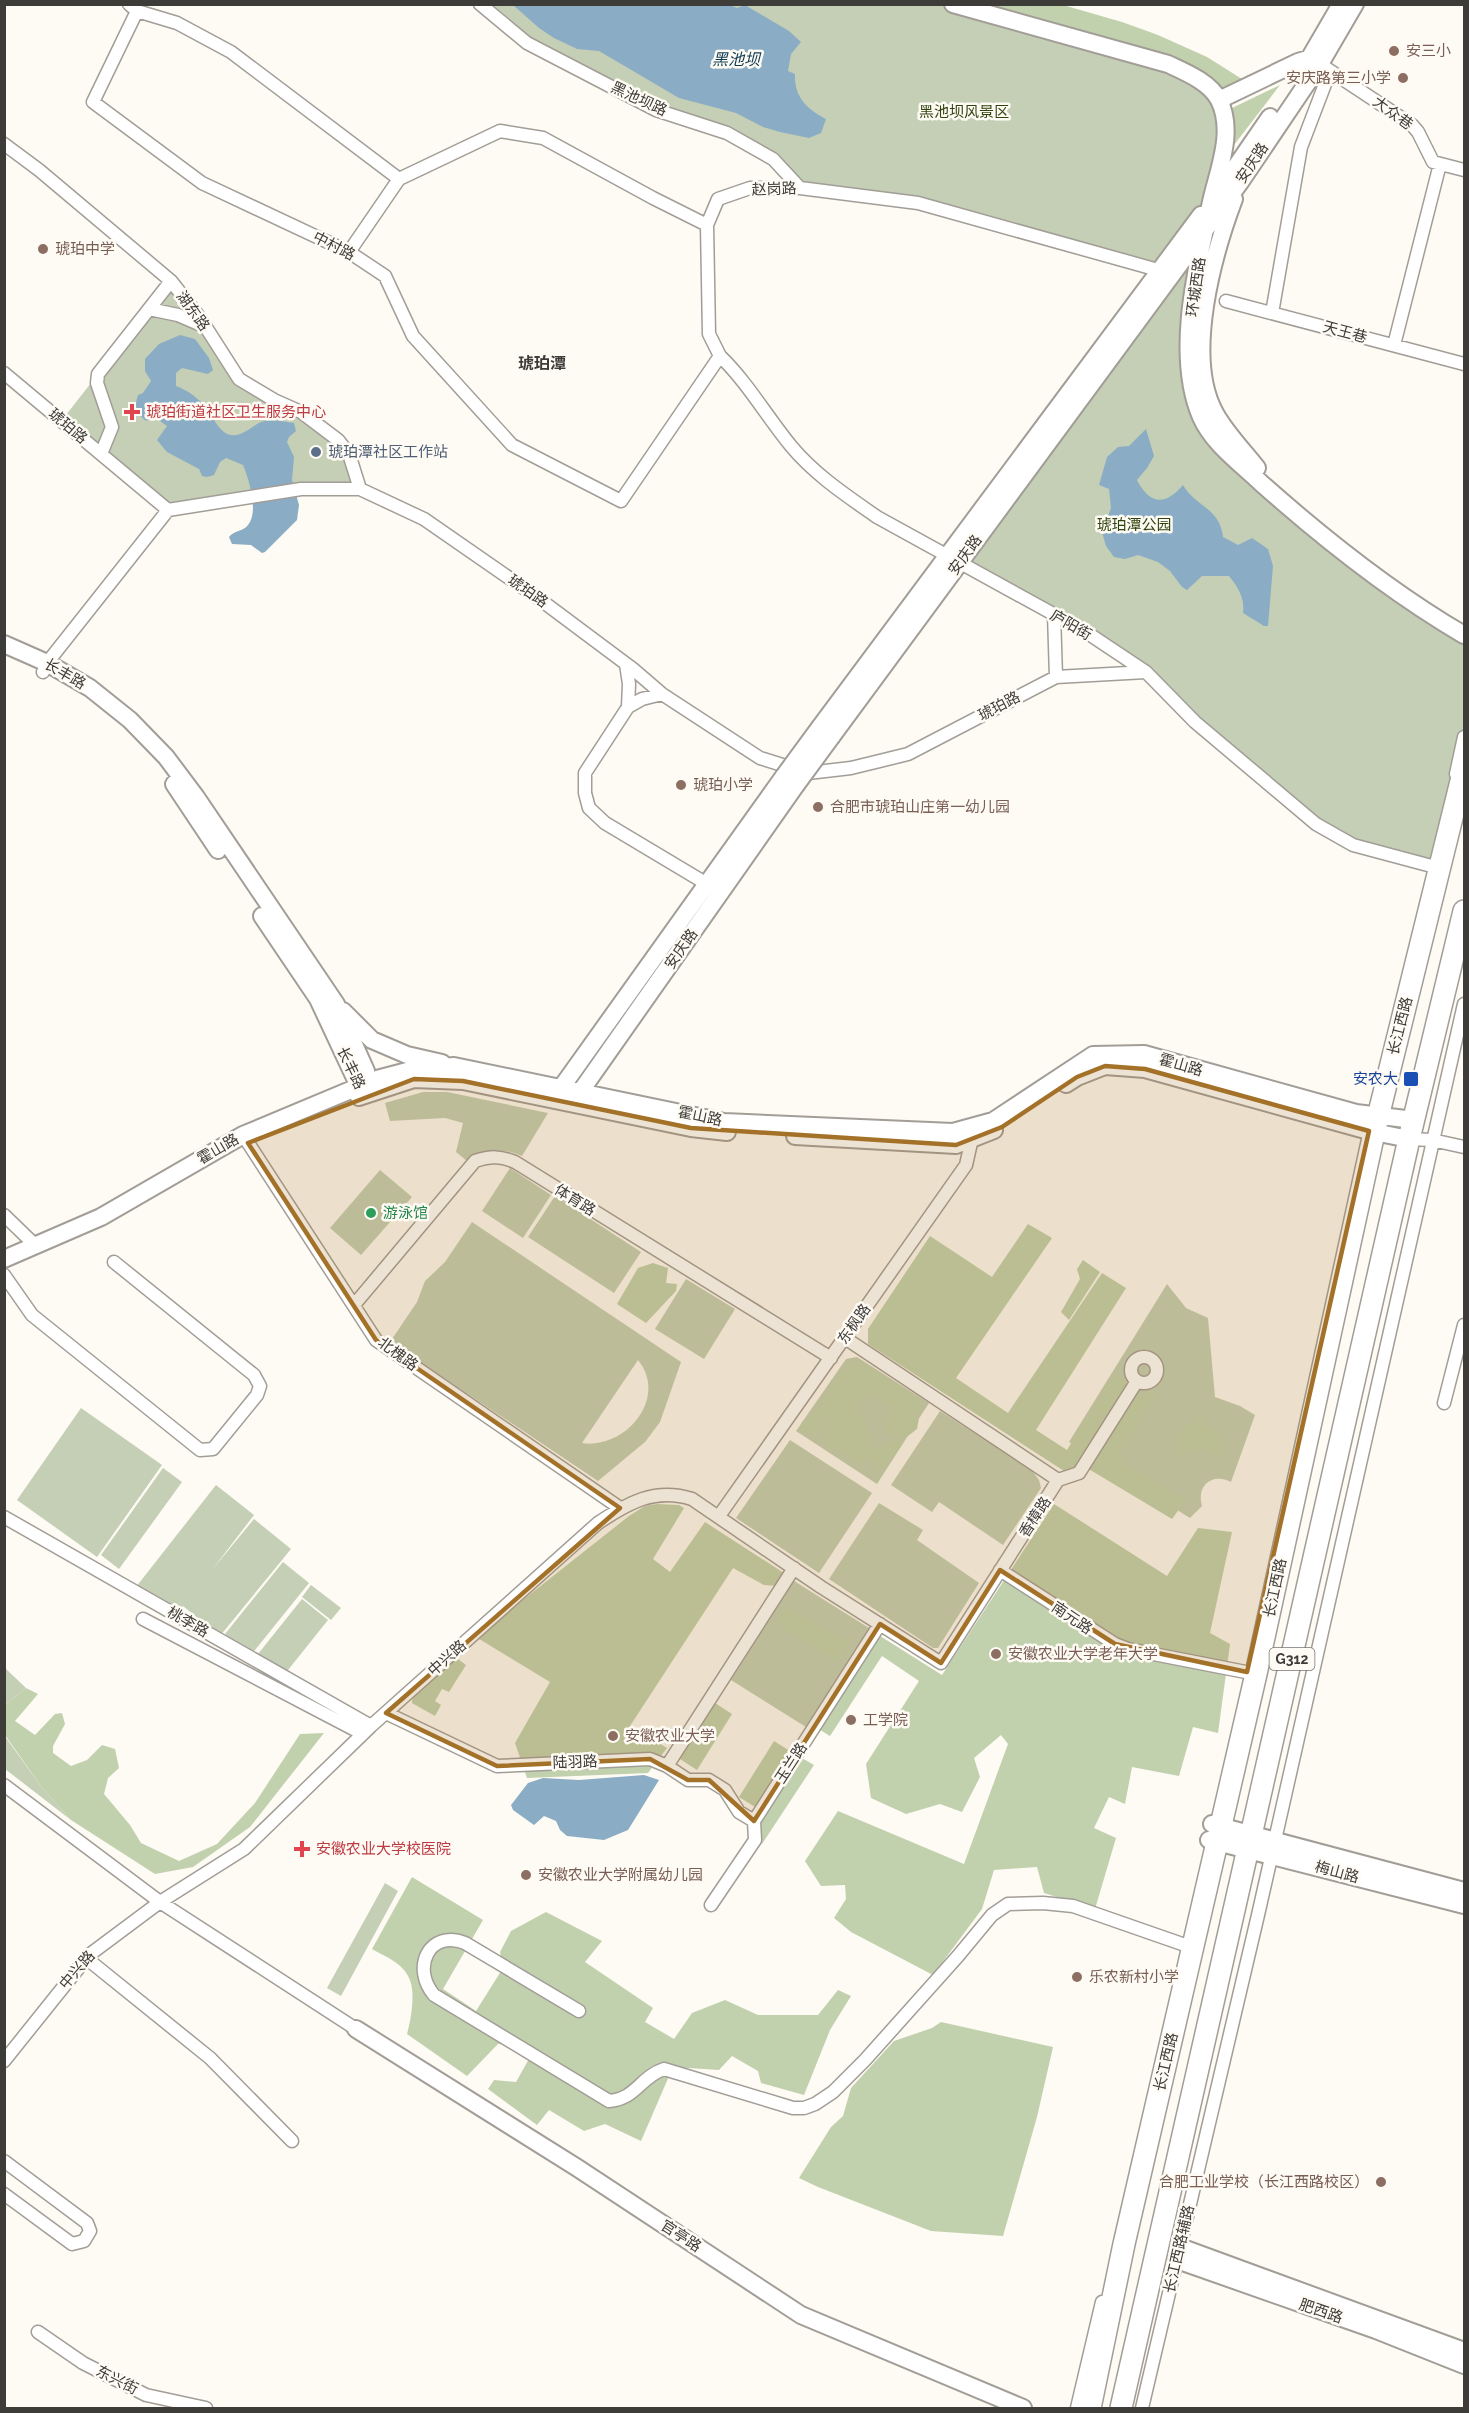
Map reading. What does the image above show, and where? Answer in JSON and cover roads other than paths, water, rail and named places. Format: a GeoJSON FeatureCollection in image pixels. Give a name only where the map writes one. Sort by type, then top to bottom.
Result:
{"type":"FeatureCollection","features":[{"type":"Feature","properties":{"kind":"highway","name":"长江西路"},"geometry":{"type":"LineString","coordinates":[[1090,2409],[1124,2244],[1373,1124],[1436,867],[1464,769]]}},
{"type":"Feature","properties":{"kind":"highway","name":"G312"},"geometry":{"type":"LineString","coordinates":[[1121,2409],[1412,1130],[1464,911]]}},
{"type":"Feature","properties":{"kind":"main road"},"geometry":{"type":"LineString","coordinates":[[953,4],[1168,64],[1205,84],[1219,100],[1298,62],[1320,64]]}},
{"type":"Feature","properties":{"kind":"main road","name":"安庆路"},"geometry":{"type":"LineString","coordinates":[[954,559],[1158,270],[1320,64],[1341,4]]}},
{"type":"Feature","properties":{"kind":"main road","name":"安庆路"},"geometry":{"type":"LineString","coordinates":[[576,1097],[826,731],[1241,181],[1320,64],[1355,4]]}},
{"type":"Feature","properties":{"kind":"main road","name":"环城西路"},"geometry":{"type":"LineString","coordinates":[[1219,100],[1226,132],[1196,283],[1190,340],[1190,376],[1194,399],[1202,420],[1216,440],[1283,502],[1355,560],[1464,635]]}},
{"type":"Feature","properties":{"kind":"main road"},"geometry":{"type":"LineString","coordinates":[[1241,181],[1222,231],[1206,303],[1201,356],[1205,385],[1215,413],[1283,502]]}},
{"type":"Feature","properties":{"kind":"main road","name":"长丰路"},"geometry":{"type":"LineString","coordinates":[[4,644],[45,667],[90,688],[130,720],[166,757],[196,797],[336,1004],[366,1071],[362,1089]]}},
{"type":"Feature","properties":{"kind":"main road","name":"长丰路"},"geometry":{"type":"LineString","coordinates":[[4,653],[45,667],[141,745],[174,784],[318,999],[362,1089]]}},
{"type":"Feature","properties":{"kind":"main road","name":"安庆路"},"geometry":{"type":"LineString","coordinates":[[557,1094],[707,884],[790,781]]}},
{"type":"Feature","properties":{"kind":"main road"},"geometry":{"type":"LineString","coordinates":[[336,1004],[372,1040],[407,1055],[454,1066]]}},
{"type":"Feature","properties":{"kind":"main road","name":"霍山路"},"geometry":{"type":"LineString","coordinates":[[4,1259],[101,1217],[246,1139],[362,1089],[414,1079],[463,1081],[576,1097],[691,1128],[736,1133],[956,1145],[1093,1055],[1144,1054],[1356,1113],[1373,1124],[1412,1130]]}},
{"type":"Feature","properties":{"kind":"main road","name":"霍山路"},"geometry":{"type":"LineString","coordinates":[[362,1089],[377,1078],[411,1070],[454,1066],[557,1094]]}},
{"type":"Feature","properties":{"kind":"main road","name":"霍山路"},"geometry":{"type":"LineString","coordinates":[[4,1267],[101,1227],[246,1139]]}},
{"type":"Feature","properties":{"kind":"main road","name":"梅山路"},"geometry":{"type":"LineString","coordinates":[[1215,1833],[1464,1891]]}},
{"type":"Feature","properties":{"kind":"main road","name":"梅山路"},"geometry":{"type":"LineString","coordinates":[[1272,1847],[1464,1905]]}},
{"type":"Feature","properties":{"kind":"main road","name":"官亭路"},"geometry":{"type":"LineString","coordinates":[[356,2029],[576,2167],[801,2315],[1023,2409]]}},
{"type":"Feature","properties":{"kind":"main road","name":"肥西路"},"geometry":{"type":"LineString","coordinates":[[1178,2253],[1464,2350]]}},
{"type":"Feature","properties":{"kind":"main road","name":"肥西路"},"geometry":{"type":"LineString","coordinates":[[1178,2253],[1464,2365]]}},
{"type":"Feature","properties":{"kind":"street","name":"黑池坝路"},"geometry":{"type":"LineString","coordinates":[[480,4],[526,43],[656,110],[727,133],[773,159],[800,188]]}},
{"type":"Feature","properties":{"kind":"street"},"geometry":{"type":"LineString","coordinates":[[133,8],[177,23],[231,52],[399,178]]}},
{"type":"Feature","properties":{"kind":"street","name":"中村路"},"geometry":{"type":"LineString","coordinates":[[133,8],[93,102],[202,183],[349,252],[385,276],[413,336],[512,445],[621,501],[720,356]]}},
{"type":"Feature","properties":{"kind":"street","name":"大众巷"},"geometry":{"type":"LineString","coordinates":[[1320,64],[1412,125],[1422,138],[1431,160],[1440,164]]}},
{"type":"Feature","properties":{"kind":"street"},"geometry":{"type":"LineString","coordinates":[[1272,313],[1301,147],[1320,64]]}},
{"type":"Feature","properties":{"kind":"street"},"geometry":{"type":"LineString","coordinates":[[349,252],[399,178],[500,131],[543,138],[707,225]]}},
{"type":"Feature","properties":{"kind":"street","name":"湖东路"},"geometry":{"type":"LineString","coordinates":[[4,144],[39,170],[171,281],[206,327],[239,379],[274,400],[301,412],[338,440],[349,454],[360,489]]}},
{"type":"Feature","properties":{"kind":"street"},"geometry":{"type":"LineString","coordinates":[[1394,345],[1440,164],[1464,170]]}},
{"type":"Feature","properties":{"kind":"street","name":"赵岗路"},"geometry":{"type":"LineString","coordinates":[[720,356],[709,334],[707,225],[718,199],[750,188],[800,188],[918,203],[1158,270]]}},
{"type":"Feature","properties":{"kind":"street"},"geometry":{"type":"LineString","coordinates":[[101,454],[112,427],[97,383],[98,374],[171,281]]}},
{"type":"Feature","properties":{"kind":"street","name":"天王巷"},"geometry":{"type":"LineString","coordinates":[[1226,301],[1464,364]]}},
{"type":"Feature","properties":{"kind":"street"},"geometry":{"type":"LineString","coordinates":[[149,309],[178,315],[206,327]]}},
{"type":"Feature","properties":{"kind":"street","name":"庐阳街"},"geometry":{"type":"LineString","coordinates":[[720,356],[736,371],[792,448],[820,474],[877,517],[1086,632],[1146,672],[1195,722],[1316,824],[1353,845],[1436,867]]}},
{"type":"Feature","properties":{"kind":"street","name":"琥珀路"},"geometry":{"type":"LineString","coordinates":[[4,373],[168,510],[302,489],[360,489],[424,519],[538,597],[662,694],[760,758],[808,772],[851,768],[908,754],[1056,677]]}},
{"type":"Feature","properties":{"kind":"street"},"geometry":{"type":"LineString","coordinates":[[45,667],[168,510]]}},
{"type":"Feature","properties":{"kind":"street"},"geometry":{"type":"LineString","coordinates":[[1054,614],[1056,677],[1146,672]]}},
{"type":"Feature","properties":{"kind":"street"},"geometry":{"type":"LineString","coordinates":[[626,664],[630,684],[628,707]]}},
{"type":"Feature","properties":{"kind":"street"},"geometry":{"type":"LineString","coordinates":[[662,694],[642,699],[628,707],[585,773],[585,793],[589,808],[606,823],[707,884]]}},
{"type":"Feature","properties":{"kind":"street"},"geometry":{"type":"LineString","coordinates":[[1436,867],[1464,737]]}},
{"type":"Feature","properties":{"kind":"street","name":"长江西路辅路"},"geometry":{"type":"LineString","coordinates":[[1142,2409],[1242,1985],[1464,1004]]}},
{"type":"Feature","properties":{"kind":"street"},"geometry":{"type":"LineString","coordinates":[[1412,1130],[1432,1140],[1464,1147]]}},
{"type":"Feature","properties":{"kind":"street","name":"东枫路"},"geometry":{"type":"LineString","coordinates":[[719,1516],[966,1165],[973,1132]]}},
{"type":"Feature","properties":{"kind":"street","name":"北槐路"},"geometry":{"type":"LineString","coordinates":[[246,1139],[376,1340],[620,1508]]}},
{"type":"Feature","properties":{"kind":"street","name":"体育路"},"geometry":{"type":"LineString","coordinates":[[354,1305],[475,1161],[501,1156],[515,1162],[831,1358]]}},
{"type":"Feature","properties":{"kind":"street"},"geometry":{"type":"LineString","coordinates":[[4,1215],[36,1246]]}},
{"type":"Feature","properties":{"kind":"street"},"geometry":{"type":"LineString","coordinates":[[4,1275],[32,1315],[200,1450],[213,1449],[257,1395],[260,1386],[254,1375],[114,1262]]}},
{"type":"Feature","properties":{"kind":"street"},"geometry":{"type":"LineString","coordinates":[[1444,1403],[1464,1325]]}},
{"type":"Feature","properties":{"kind":"street"},"geometry":{"type":"LineString","coordinates":[[845,1338],[1059,1480]]}},
{"type":"Feature","properties":{"kind":"street","name":"香樟路"},"geometry":{"type":"LineString","coordinates":[[941,1663],[1059,1480],[1079,1473],[1137,1381]]}},
{"type":"Feature","properties":{"kind":"street","name":"中兴路"},"geometry":{"type":"LineString","coordinates":[[4,2061],[86,1958],[160,1902],[244,1849],[367,1730],[598,1523],[639,1498],[653,1495],[681,1495],[700,1503],[794,1568],[941,1663]]}},
{"type":"Feature","properties":{"kind":"street","name":"桃李路"},"geometry":{"type":"LineString","coordinates":[[4,1517],[367,1730]]}},
{"type":"Feature","properties":{"kind":"street"},"geometry":{"type":"LineString","coordinates":[[667,1766],[794,1568]]}},
{"type":"Feature","properties":{"kind":"street","name":"南元路"},"geometry":{"type":"LineString","coordinates":[[1000,1570],[1115,1644],[1128,1649],[1252,1673]]}},
{"type":"Feature","properties":{"kind":"street"},"geometry":{"type":"LineString","coordinates":[[143,1619],[367,1730]]}},
{"type":"Feature","properties":{"kind":"street","name":"玉兰路"},"geometry":{"type":"LineString","coordinates":[[711,1905],[755,1840],[754,1821],[880,1624]]}},
{"type":"Feature","properties":{"kind":"street","name":"陆羽路"},"geometry":{"type":"LineString","coordinates":[[386,1713],[496,1766],[650,1760],[667,1766],[688,1780],[709,1780],[725,1790],[739,1812],[754,1821]]}},
{"type":"Feature","properties":{"kind":"street"},"geometry":{"type":"LineString","coordinates":[[4,1785],[160,1902],[356,2029]]}},
{"type":"Feature","properties":{"kind":"street"},"geometry":{"type":"LineString","coordinates":[[1077,2409],[1185,1945],[1215,1833]]}},
{"type":"Feature","properties":{"kind":"street"},"geometry":{"type":"LineString","coordinates":[[579,2011],[453,1938],[443,1940],[430,1950],[424,1961],[423,1971],[426,1985],[434,1995],[609,2102],[621,2100],[634,2093],[653,2072],[664,2069],[793,2108],[804,2108],[833,2092],[866,2060],[992,1915],[1008,1904],[1043,1903],[1073,1906],[1185,1945]]}},
{"type":"Feature","properties":{"kind":"street"},"geometry":{"type":"LineString","coordinates":[[86,1958],[210,2058],[292,2141]]}},
{"type":"Feature","properties":{"kind":"street"},"geometry":{"type":"LineString","coordinates":[[4,2161],[87,2223],[90,2231],[84,2241],[72,2244],[4,2194]]}},
{"type":"Feature","properties":{"kind":"street","name":"东兴街"},"geometry":{"type":"LineString","coordinates":[[38,2332],[83,2363],[146,2395],[206,2409]]}},
{"type":"Feature","properties":{"kind":"water","name":"黑池坝"},"geometry":{"type":"Polygon","coordinates":[[[513,5],[730,5],[737,8],[745,5],[789,31],[801,42],[791,54],[788,71],[795,74],[799,96],[813,111],[826,119],[821,133],[809,138],[780,132],[763,127],[736,113],[679,98],[599,51],[577,49],[554,38],[513,5]]]}},
{"type":"Feature","properties":{"kind":"water"},"geometry":{"type":"Polygon","coordinates":[[[180,335],[195,339],[209,358],[213,370],[208,374],[182,368],[176,373],[176,386],[200,401],[222,431],[235,435],[265,421],[294,423],[296,431],[287,442],[294,457],[292,480],[299,505],[297,520],[265,552],[262,553],[251,545],[232,544],[229,537],[248,525],[253,512],[250,487],[243,465],[226,458],[220,462],[214,475],[202,476],[199,469],[167,452],[157,440],[167,426],[152,415],[146,421],[137,410],[138,395],[143,393],[151,381],[145,371],[145,359],[159,344],[180,335]]]}},
{"type":"Feature","properties":{"kind":"water"},"geometry":{"type":"Polygon","coordinates":[[[1146,429],[1154,456],[1137,480],[1147,494],[1158,500],[1164,499],[1170,497],[1183,485],[1217,520],[1223,537],[1238,545],[1252,538],[1268,549],[1273,566],[1268,626],[1264,626],[1243,613],[1240,593],[1229,576],[1202,576],[1187,590],[1170,571],[1158,562],[1138,555],[1125,559],[1114,557],[1106,546],[1102,532],[1111,508],[1109,489],[1099,485],[1107,457],[1118,447],[1129,446],[1146,429]]]}},
{"type":"Feature","properties":{"kind":"water"},"geometry":{"type":"Polygon","coordinates":[[[644,1775],[659,1780],[628,1830],[604,1840],[567,1836],[560,1830],[556,1821],[544,1816],[534,1825],[513,1810],[511,1805],[528,1783],[543,1778],[579,1780],[644,1775]]]}},
{"type":"Feature","properties":{"kind":"place","name":"安三小"},"geometry":{"type":"Point","coordinates":[1394,51]}},
{"type":"Feature","properties":{"kind":"place","name":"安庆路第三小学"},"geometry":{"type":"Point","coordinates":[1403,78]}},
{"type":"Feature","properties":{"kind":"place","name":"琥珀中学"},"geometry":{"type":"Point","coordinates":[43,249]}},
{"type":"Feature","properties":{"kind":"place","name":"琥珀街道社区卫生服务中心"},"geometry":{"type":"Point","coordinates":[132,412]}},
{"type":"Feature","properties":{"kind":"place","name":"琥珀潭社区工作站"},"geometry":{"type":"Point","coordinates":[316,452]}},
{"type":"Feature","properties":{"kind":"place","name":"琥珀小学"},"geometry":{"type":"Point","coordinates":[681,785]}},
{"type":"Feature","properties":{"kind":"place","name":"合肥市琥珀山庄第一幼儿园"},"geometry":{"type":"Point","coordinates":[818,807]}},
{"type":"Feature","properties":{"kind":"place","name":"安农大"},"geometry":{"type":"Point","coordinates":[1411,1079]}},
{"type":"Feature","properties":{"kind":"place","name":"游泳馆"},"geometry":{"type":"Point","coordinates":[371,1213]}},
{"type":"Feature","properties":{"kind":"place","name":"安徽农业大学老年大学"},"geometry":{"type":"Point","coordinates":[996,1654]}},
{"type":"Feature","properties":{"kind":"place","name":"工学院"},"geometry":{"type":"Point","coordinates":[851,1720]}},
{"type":"Feature","properties":{"kind":"place","name":"安徽农业大学"},"geometry":{"type":"Point","coordinates":[613,1736]}},
{"type":"Feature","properties":{"kind":"place","name":"安徽农业大学校医院"},"geometry":{"type":"Point","coordinates":[302,1849]}},
{"type":"Feature","properties":{"kind":"place","name":"安徽农业大学附属幼儿园"},"geometry":{"type":"Point","coordinates":[526,1875]}},
{"type":"Feature","properties":{"kind":"place","name":"乐农新村小学"},"geometry":{"type":"Point","coordinates":[1077,1977]}},
{"type":"Feature","properties":{"kind":"place","name":"合肥工业学校（长江西路校区）"},"geometry":{"type":"Point","coordinates":[1381,2182]}},
{"type":"Feature","properties":{"kind":"district","name":"琥珀潭"},"geometry":{"type":"Point","coordinates":[542,363]}},
{"type":"Feature","properties":{"kind":"park label","name":"黑池坝风景区"},"geometry":{"type":"Point","coordinates":[964,112]}},
{"type":"Feature","properties":{"kind":"park label","name":"琥珀潭公园"},"geometry":{"type":"Point","coordinates":[1134,525]}}]}
